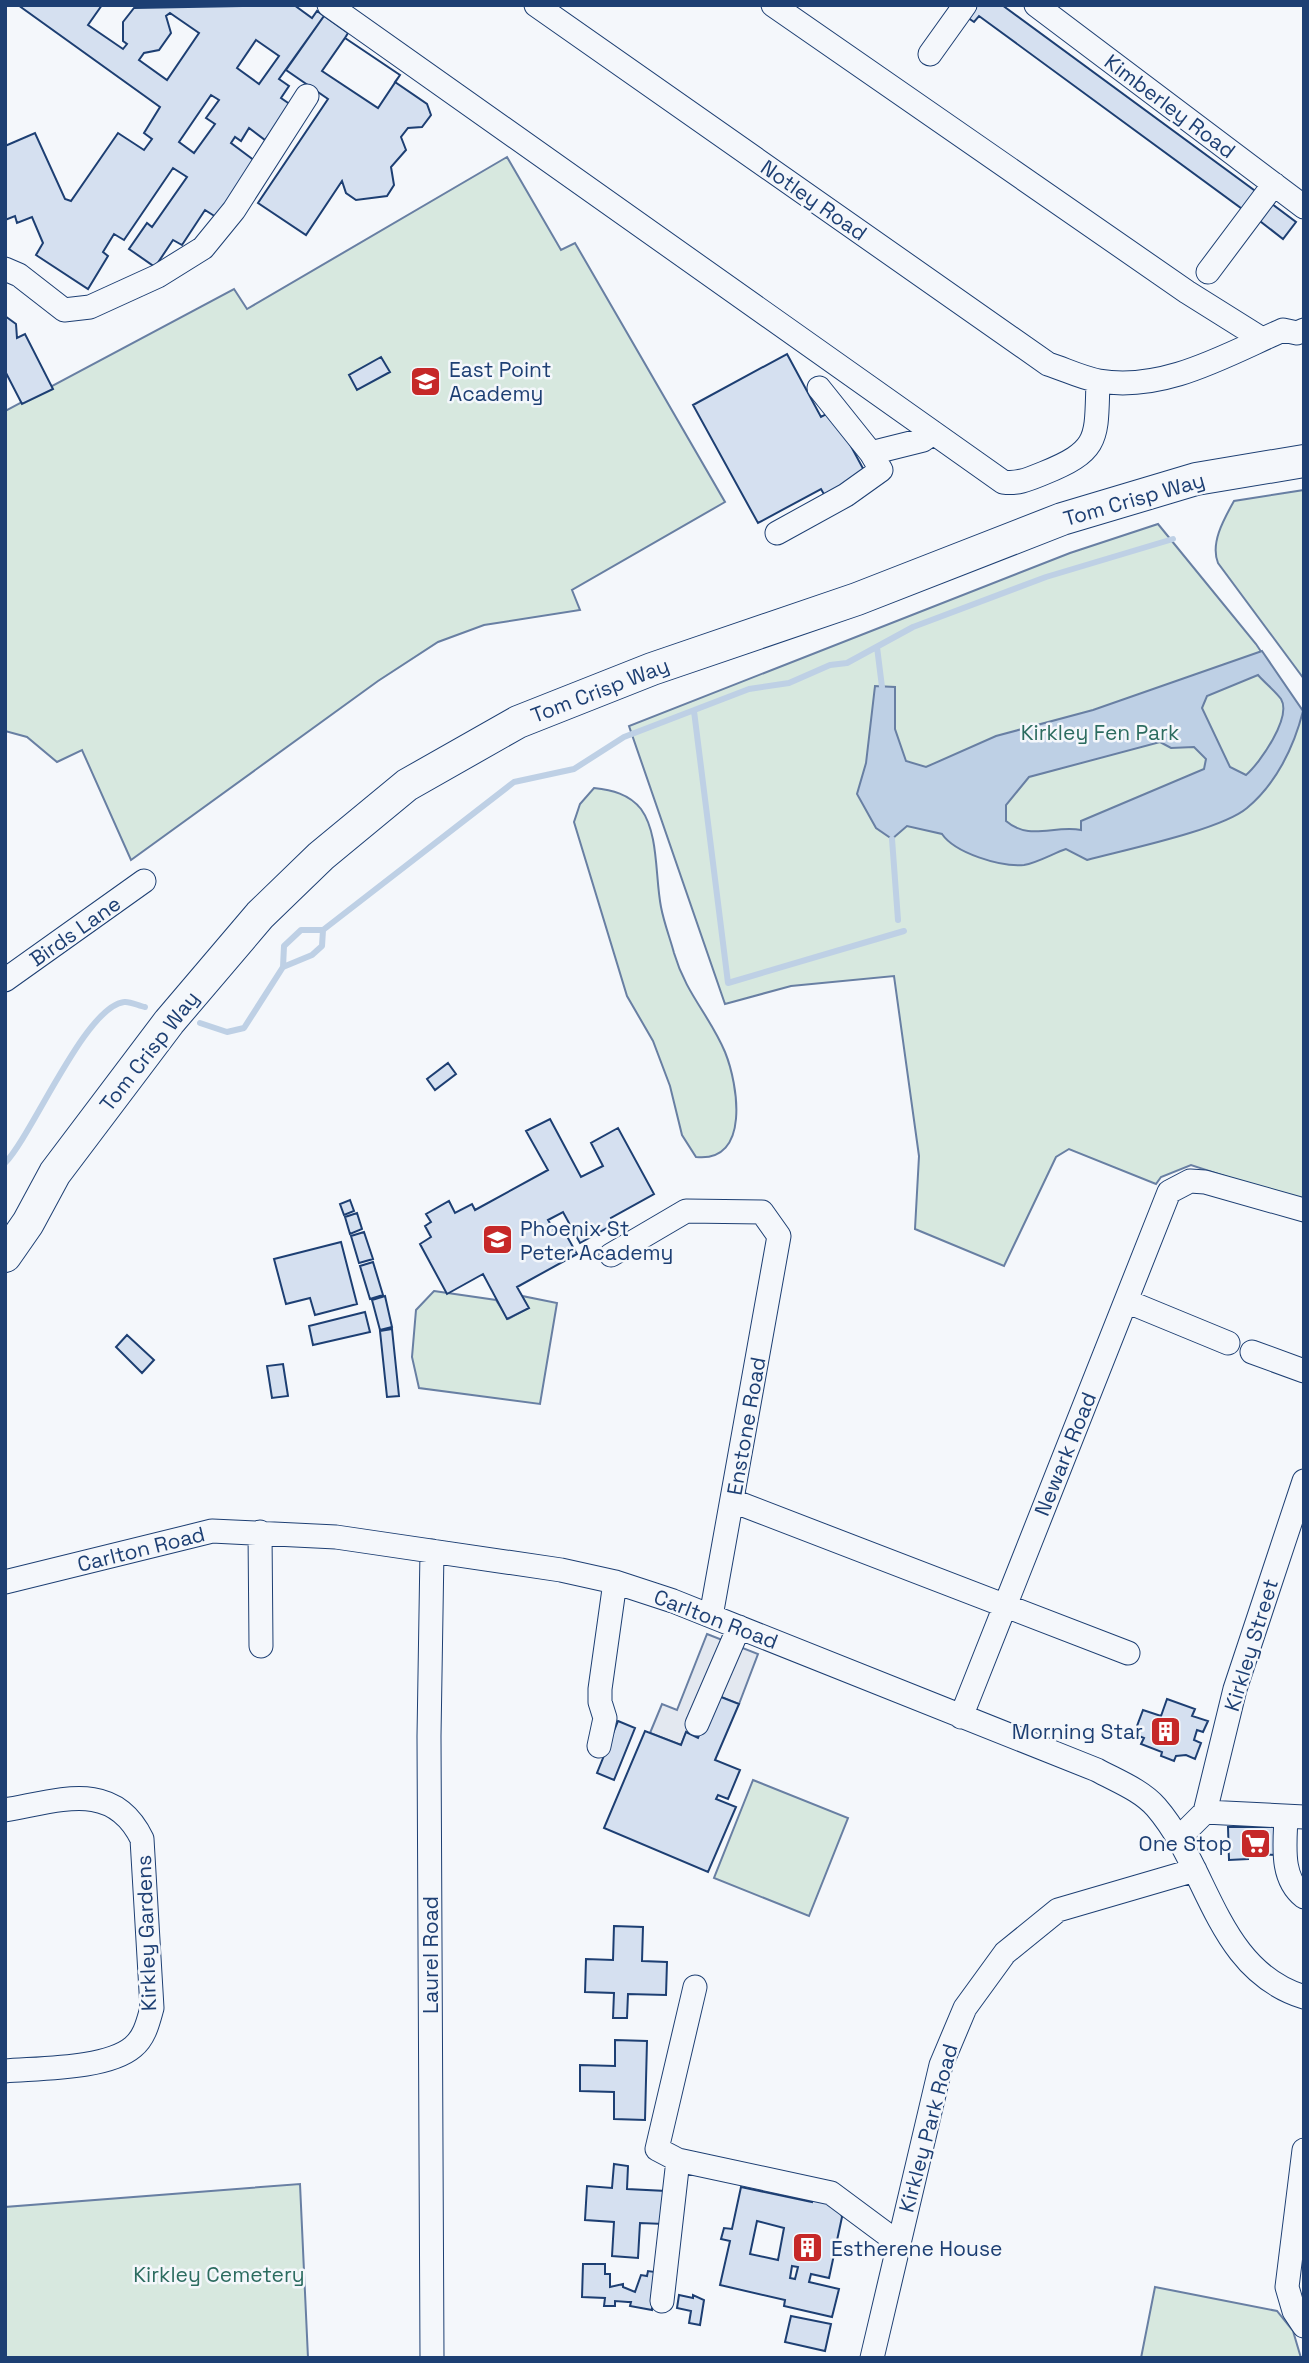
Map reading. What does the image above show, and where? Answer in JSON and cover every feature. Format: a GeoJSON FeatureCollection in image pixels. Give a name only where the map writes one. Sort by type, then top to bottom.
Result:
{"type":"FeatureCollection","features":[{"type":"Feature","properties":{"kind":"highway","name":"Tom Crisp Way"},"geometry":{"type":"LineString","coordinates":[[5,1256],[28,1223],[55,1173],[169,1022],[260,915],[321,856],[407,785],[518,722],[652,669],[857,598],[1062,519],[1196,479],[1304,461]]}},
{"type":"Feature","properties":{"kind":"highway","name":"Tom Crisp Way"},"geometry":{"type":"LineString","coordinates":[[5,1217],[55,1173]]}},
{"type":"Feature","properties":{"kind":"street"},"geometry":{"type":"LineString","coordinates":[[329,5],[1003,482],[1017,484],[1077,460],[1089,447],[1097,422],[1098,381]]}},
{"type":"Feature","properties":{"kind":"street","name":"Notley Road"},"geometry":{"type":"LineString","coordinates":[[536,5],[1048,364],[1098,381],[1142,382],[1191,370],[1283,330],[1297,333],[1304,330]]}},
{"type":"Feature","properties":{"kind":"street"},"geometry":{"type":"LineString","coordinates":[[773,5],[1187,292],[1262,339]]}},
{"type":"Feature","properties":{"kind":"street"},"geometry":{"type":"LineString","coordinates":[[930,54],[965,5]]}},
{"type":"Feature","properties":{"kind":"street","name":"Kimberley Road"},"geometry":{"type":"LineString","coordinates":[[1036,5],[1304,207]]}},
{"type":"Feature","properties":{"kind":"street"},"geometry":{"type":"LineString","coordinates":[[5,269],[19,275],[64,310],[90,307],[158,276],[203,248],[234,210],[307,96]]}},
{"type":"Feature","properties":{"kind":"street"},"geometry":{"type":"LineString","coordinates":[[1208,272],[1274,184]]}},
{"type":"Feature","properties":{"kind":"street"},"geometry":{"type":"LineString","coordinates":[[777,533],[846,495],[881,470],[871,453],[819,388]]}},
{"type":"Feature","properties":{"kind":"street"},"geometry":{"type":"LineString","coordinates":[[871,453],[923,440],[933,433]]}},
{"type":"Feature","properties":{"kind":"street","name":"Birds Lane"},"geometry":{"type":"LineString","coordinates":[[5,980],[144,881]]}},
{"type":"Feature","properties":{"kind":"street","name":"Newark Road"},"geometry":{"type":"LineString","coordinates":[[961,1717],[1169,1192],[1190,1181],[1205,1182],[1304,1210]]}},
{"type":"Feature","properties":{"kind":"street","name":"Enstone Road"},"geometry":{"type":"LineString","coordinates":[[611,1255],[686,1211],[762,1212],[779,1236],[711,1616]]}},
{"type":"Feature","properties":{"kind":"street"},"geometry":{"type":"LineString","coordinates":[[1126,1301],[1228,1343]]}},
{"type":"Feature","properties":{"kind":"street"},"geometry":{"type":"LineString","coordinates":[[1252,1352],[1304,1371]]}},
{"type":"Feature","properties":{"kind":"street","name":"Kirkley Street"},"geometry":{"type":"LineString","coordinates":[[1205,1812],[1235,1689],[1293,1541],[1304,1481]]}},
{"type":"Feature","properties":{"kind":"street"},"geometry":{"type":"LineString","coordinates":[[733,1501],[1128,1653]]}},
{"type":"Feature","properties":{"kind":"street","name":"Carlton Road"},"geometry":{"type":"LineString","coordinates":[[5,1583],[212,1531],[336,1537],[561,1570],[615,1582],[711,1616],[1097,1770],[1145,1796],[1180,1838],[1226,1937],[1266,1978],[1304,1997]]}},
{"type":"Feature","properties":{"kind":"street"},"geometry":{"type":"LineString","coordinates":[[260,1532],[261,1646]]}},
{"type":"Feature","properties":{"kind":"street","name":"Laurel Road"},"geometry":{"type":"LineString","coordinates":[[432,1551],[429,1736],[432,2358]]}},
{"type":"Feature","properties":{"kind":"street"},"geometry":{"type":"LineString","coordinates":[[599,1746],[605,1718],[600,1702],[600,1689],[615,1582]]}},
{"type":"Feature","properties":{"kind":"street"},"geometry":{"type":"LineString","coordinates":[[697,1724],[738,1627]]}},
{"type":"Feature","properties":{"kind":"street","name":"Kirkley Gardens"},"geometry":{"type":"LineString","coordinates":[[5,1810],[84,1797],[116,1806],[133,1820],[142,1839],[152,2008],[147,2029],[133,2047],[108,2060],[5,2071]]}},
{"type":"Feature","properties":{"kind":"street"},"geometry":{"type":"LineString","coordinates":[[1180,1838],[1205,1812],[1295,1817],[1285,1865],[1294,1889],[1304,1897]]}},
{"type":"Feature","properties":{"kind":"street","name":"Kirkley Park Road"},"geometry":{"type":"LineString","coordinates":[[872,2358],[941,2065],[965,2008],[1005,1953],[1058,1910],[1195,1870]]}},
{"type":"Feature","properties":{"kind":"street"},"geometry":{"type":"LineString","coordinates":[[695,1987],[657,2149],[678,2160],[831,2193],[898,2242]]}},
{"type":"Feature","properties":{"kind":"street"},"geometry":{"type":"LineString","coordinates":[[1304,2150],[1287,2287],[1294,2311],[1304,2326]]}},
{"type":"Feature","properties":{"kind":"street"},"geometry":{"type":"LineString","coordinates":[[662,2301],[678,2160]]}},
{"type":"Feature","properties":{"kind":"green space"},"geometry":{"type":"Polygon","coordinates":[[[507,157],[561,250],[575,243],[725,502],[572,590],[580,610],[484,625],[438,642],[378,681],[131,860],[82,750],[57,762],[27,737],[5,731],[5,411],[234,289],[247,309],[507,157]]]}},
{"type":"Feature","properties":{"kind":"green space"},"geometry":{"type":"Polygon","coordinates":[[[1304,490],[1304,679],[1218,563],[1216,547],[1219,531],[1234,501],[1304,490]]]}},
{"type":"Feature","properties":{"kind":"green space","name":"Kirkley Fen Park"},"geometry":{"type":"Polygon","coordinates":[[[1158,524],[1256,644],[1304,716],[1304,1202],[1191,1165],[1161,1177],[1156,1184],[1069,1149],[1056,1157],[1004,1266],[915,1229],[919,1156],[894,976],[791,986],[725,1004],[629,726],[1070,553],[1158,524]]]}},
{"type":"Feature","properties":{"kind":"green space"},"geometry":{"type":"Polygon","coordinates":[[[594,788],[626,796],[641,809],[647,819],[654,843],[661,907],[679,968],[719,1039],[730,1066],[736,1119],[733,1135],[726,1148],[714,1156],[696,1157],[682,1135],[670,1086],[653,1041],[627,996],[574,822],[580,804],[594,788]]]}},
{"type":"Feature","properties":{"kind":"green space"},"geometry":{"type":"Polygon","coordinates":[[[434,1291],[496,1300],[508,1319],[528,1308],[522,1296],[557,1303],[540,1404],[419,1388],[412,1357],[416,1310],[434,1291]]]}},
{"type":"Feature","properties":{"kind":"green space"},"geometry":{"type":"Polygon","coordinates":[[[753,1780],[848,1818],[809,1916],[714,1878],[753,1780]]]}},
{"type":"Feature","properties":{"kind":"green space","name":"Kirkley Cemetery"},"geometry":{"type":"Polygon","coordinates":[[[300,2184],[308,2358],[5,2358],[5,2207],[300,2184]]]}},
{"type":"Feature","properties":{"kind":"green space"},"geometry":{"type":"Polygon","coordinates":[[[1155,2287],[1277,2311],[1293,2331],[1301,2358],[1141,2358],[1155,2287]]]}},
{"type":"Feature","properties":{"kind":"shaded area"},"geometry":{"type":"Polygon","coordinates":[[[707,1634],[758,1654],[739,1704],[716,1695],[698,1738],[686,1733],[681,1745],[650,1733],[662,1704],[677,1710],[707,1634]]]}},
{"type":"Feature","properties":{"kind":"water"},"geometry":{"type":"Polygon","coordinates":[[[1262,651],[1303,711],[1295,738],[1282,764],[1267,788],[1247,808],[1195,831],[1087,860],[1066,849],[1029,864],[1003,864],[967,853],[942,834],[907,826],[892,839],[876,828],[857,794],[866,763],[875,686],[895,687],[895,729],[906,761],[926,767],[996,736],[1093,710],[1262,651]],[[1258,675],[1207,696],[1202,708],[1230,767],[1246,775],[1273,739],[1282,717],[1281,699],[1258,675]],[[1160,742],[1029,777],[1006,805],[1006,821],[1024,830],[1081,830],[1081,821],[1204,769],[1206,759],[1194,747],[1171,748],[1160,742]]]}},
{"type":"Feature","properties":{"kind":"building"},"geometry":{"type":"Polygon","coordinates":[[[18,5],[102,5],[88,25],[123,49],[127,44],[123,41],[123,22],[134,8],[294,5],[312,18],[317,11],[324,16],[279,79],[289,86],[281,98],[291,105],[265,140],[249,128],[241,141],[235,137],[231,143],[255,161],[216,217],[205,210],[182,245],[173,240],[155,267],[129,249],[147,223],[152,227],[187,177],[173,168],[124,240],[114,234],[103,252],[108,256],[88,289],[36,255],[43,243],[32,217],[17,223],[15,216],[5,220],[5,146],[35,133],[65,199],[71,201],[118,133],[144,150],[152,139],[144,133],[160,107],[18,5]],[[170,13],[166,16],[171,33],[159,50],[144,53],[139,60],[167,80],[199,33],[170,13]],[[256,40],[237,68],[259,84],[279,56],[256,40]],[[211,95],[179,142],[194,153],[215,124],[206,118],[219,100],[211,95]]]}},
{"type":"Feature","properties":{"kind":"building"},"geometry":{"type":"Polygon","coordinates":[[[972,5],[1002,5],[1258,193],[1245,211],[979,16],[974,22],[964,15],[972,5]]]}},
{"type":"Feature","properties":{"kind":"building"},"geometry":{"type":"Polygon","coordinates":[[[324,16],[348,33],[345,38],[400,75],[395,82],[427,104],[431,115],[422,127],[408,128],[401,137],[406,150],[391,167],[394,185],[387,196],[356,200],[346,193],[342,181],[306,235],[258,203],[328,99],[286,70],[324,16]]]}},
{"type":"Feature","properties":{"kind":"building"},"geometry":{"type":"Polygon","coordinates":[[[345,38],[400,75],[378,108],[322,71],[345,38]]]}},
{"type":"Feature","properties":{"kind":"building"},"geometry":{"type":"Polygon","coordinates":[[[1268,201],[1296,222],[1283,239],[1256,218],[1268,201]]]}},
{"type":"Feature","properties":{"kind":"building"},"geometry":{"type":"Polygon","coordinates":[[[5,316],[16,324],[17,338],[25,334],[53,389],[22,404],[5,371],[5,316]]]}},
{"type":"Feature","properties":{"kind":"building"},"geometry":{"type":"Polygon","coordinates":[[[787,354],[821,417],[832,411],[866,474],[825,496],[821,489],[758,523],[693,405],[787,354]]]}},
{"type":"Feature","properties":{"kind":"building"},"geometry":{"type":"Polygon","coordinates":[[[381,357],[390,372],[357,390],[349,375],[381,357]]]}},
{"type":"Feature","properties":{"kind":"building"},"geometry":{"type":"Polygon","coordinates":[[[448,1063],[456,1074],[435,1090],[427,1079],[448,1063]]]}},
{"type":"Feature","properties":{"kind":"building"},"geometry":{"type":"Polygon","coordinates":[[[550,1119],[581,1177],[603,1166],[591,1143],[618,1128],[654,1194],[611,1218],[614,1224],[580,1243],[563,1212],[548,1220],[557,1235],[564,1231],[577,1254],[517,1287],[529,1308],[507,1319],[483,1274],[447,1294],[420,1244],[431,1237],[425,1226],[431,1222],[426,1214],[449,1201],[455,1213],[472,1204],[475,1210],[548,1170],[526,1131],[550,1119]]]}},
{"type":"Feature","properties":{"kind":"building"},"geometry":{"type":"Polygon","coordinates":[[[350,1200],[354,1211],[344,1215],[340,1204],[350,1200]]]}},
{"type":"Feature","properties":{"kind":"building"},"geometry":{"type":"Polygon","coordinates":[[[357,1213],[362,1229],[350,1234],[345,1217],[357,1213]]]}},
{"type":"Feature","properties":{"kind":"building"},"geometry":{"type":"Polygon","coordinates":[[[364,1232],[373,1259],[359,1263],[351,1236],[364,1232]]]}},
{"type":"Feature","properties":{"kind":"building"},"geometry":{"type":"Polygon","coordinates":[[[341,1242],[357,1304],[315,1315],[310,1298],[286,1304],[274,1259],[341,1242]]]}},
{"type":"Feature","properties":{"kind":"building"},"geometry":{"type":"Polygon","coordinates":[[[373,1262],[383,1295],[370,1299],[360,1266],[373,1262]]]}},
{"type":"Feature","properties":{"kind":"building"},"geometry":{"type":"Polygon","coordinates":[[[385,1296],[392,1327],[380,1330],[372,1300],[385,1296]]]}},
{"type":"Feature","properties":{"kind":"building"},"geometry":{"type":"Polygon","coordinates":[[[365,1312],[370,1332],[313,1345],[309,1326],[365,1312]]]}},
{"type":"Feature","properties":{"kind":"building"},"geometry":{"type":"Polygon","coordinates":[[[392,1329],[399,1396],[387,1397],[380,1331],[392,1329]]]}},
{"type":"Feature","properties":{"kind":"building"},"geometry":{"type":"Polygon","coordinates":[[[127,1335],[154,1360],[142,1373],[116,1347],[127,1335]]]}},
{"type":"Feature","properties":{"kind":"building"},"geometry":{"type":"Polygon","coordinates":[[[283,1364],[288,1396],[272,1398],[267,1366],[283,1364]]]}},
{"type":"Feature","properties":{"kind":"building"},"geometry":{"type":"Polygon","coordinates":[[[716,1695],[739,1704],[715,1760],[740,1770],[728,1799],[718,1795],[716,1799],[736,1807],[708,1872],[604,1828],[645,1731],[681,1745],[686,1732],[698,1738],[716,1695]]]}},
{"type":"Feature","properties":{"kind":"building","name":"Morning Star"},"geometry":{"type":"Polygon","coordinates":[[[1167,1699],[1195,1709],[1192,1716],[1208,1721],[1203,1732],[1197,1730],[1194,1740],[1201,1743],[1195,1759],[1186,1755],[1176,1756],[1174,1761],[1161,1756],[1162,1752],[1141,1744],[1144,1738],[1134,1734],[1143,1710],[1161,1716],[1167,1699]]]}},
{"type":"Feature","properties":{"kind":"building"},"geometry":{"type":"Polygon","coordinates":[[[618,1721],[635,1728],[614,1780],[597,1773],[618,1721]]]}},
{"type":"Feature","properties":{"kind":"building","name":"One Stop"},"geometry":{"type":"Polygon","coordinates":[[[1228,1827],[1282,1827],[1282,1855],[1248,1854],[1248,1859],[1229,1860],[1228,1827]]]}},
{"type":"Feature","properties":{"kind":"building"},"geometry":{"type":"Polygon","coordinates":[[[614,1926],[643,1927],[642,1961],[667,1962],[666,1995],[628,1994],[627,2018],[613,2018],[614,1993],[585,1992],[586,1959],[613,1960],[614,1926]]]}},
{"type":"Feature","properties":{"kind":"building"},"geometry":{"type":"Polygon","coordinates":[[[615,2040],[647,2041],[645,2120],[614,2119],[614,2092],[580,2091],[580,2065],[615,2066],[615,2040]]]}},
{"type":"Feature","properties":{"kind":"building"},"geometry":{"type":"Polygon","coordinates":[[[614,2164],[628,2166],[627,2189],[666,2191],[664,2224],[640,2223],[638,2258],[612,2256],[614,2222],[585,2220],[587,2186],[612,2188],[614,2164]]]}},
{"type":"Feature","properties":{"kind":"building","name":"Estherene House"},"geometry":{"type":"Polygon","coordinates":[[[741,2187],[812,2202],[813,2197],[839,2208],[842,2217],[829,2278],[811,2274],[809,2282],[839,2289],[832,2317],[784,2306],[785,2300],[720,2285],[730,2241],[721,2239],[724,2228],[732,2229],[741,2187]],[[757,2221],[750,2254],[778,2260],[784,2228],[757,2221]],[[792,2266],[790,2278],[795,2279],[798,2267],[792,2266]]]}},
{"type":"Feature","properties":{"kind":"building"},"geometry":{"type":"Polygon","coordinates":[[[583,2264],[605,2264],[605,2274],[610,2274],[610,2287],[623,2284],[623,2287],[635,2292],[641,2275],[647,2276],[648,2271],[655,2272],[652,2310],[630,2306],[631,2302],[615,2301],[615,2306],[604,2306],[605,2298],[582,2297],[583,2264]]]}},
{"type":"Feature","properties":{"kind":"building"},"geometry":{"type":"Polygon","coordinates":[[[679,2295],[693,2298],[693,2295],[704,2300],[700,2325],[689,2323],[691,2311],[677,2308],[679,2295]]]}},
{"type":"Feature","properties":{"kind":"building"},"geometry":{"type":"Polygon","coordinates":[[[791,2316],[831,2324],[825,2351],[785,2342],[791,2316]]]}},
{"type":"Feature","properties":{"kind":"waterway"},"geometry":{"type":"LineString","coordinates":[[200,1023],[227,1032],[244,1028],[283,967],[312,955],[322,946],[323,930],[514,782],[574,769],[624,737],[749,689],[789,683],[830,665],[847,663],[913,627],[1046,577],[1173,539]]}},
{"type":"Feature","properties":{"kind":"waterway"},"geometry":{"type":"LineString","coordinates":[[877,647],[882,687]]}},
{"type":"Feature","properties":{"kind":"waterway"},"geometry":{"type":"LineString","coordinates":[[694,711],[728,983],[904,931]]}},
{"type":"Feature","properties":{"kind":"waterway"},"geometry":{"type":"LineString","coordinates":[[892,839],[898,920]]}},
{"type":"Feature","properties":{"kind":"waterway"},"geometry":{"type":"LineString","coordinates":[[283,967],[284,946],[301,930],[323,930]]}},
{"type":"Feature","properties":{"kind":"waterway"},"geometry":{"type":"LineString","coordinates":[[5,1163],[93,1025],[109,1009],[124,1002],[145,1007]]}},
{"type":"Feature","properties":{"kind":"place","name":"East Point Academy"},"geometry":{"type":"Point","coordinates":[426,381]}},
{"type":"Feature","properties":{"kind":"place","name":"Phoenix St Peter Academy"},"geometry":{"type":"Point","coordinates":[497,1240]}},
{"type":"Feature","properties":{"kind":"place","name":"Morning Star"},"geometry":{"type":"Point","coordinates":[1166,1731]}},
{"type":"Feature","properties":{"kind":"place","name":"One Stop"},"geometry":{"type":"Point","coordinates":[1255,1843]}},
{"type":"Feature","properties":{"kind":"place","name":"Estherene House"},"geometry":{"type":"Point","coordinates":[808,2248]}}]}
